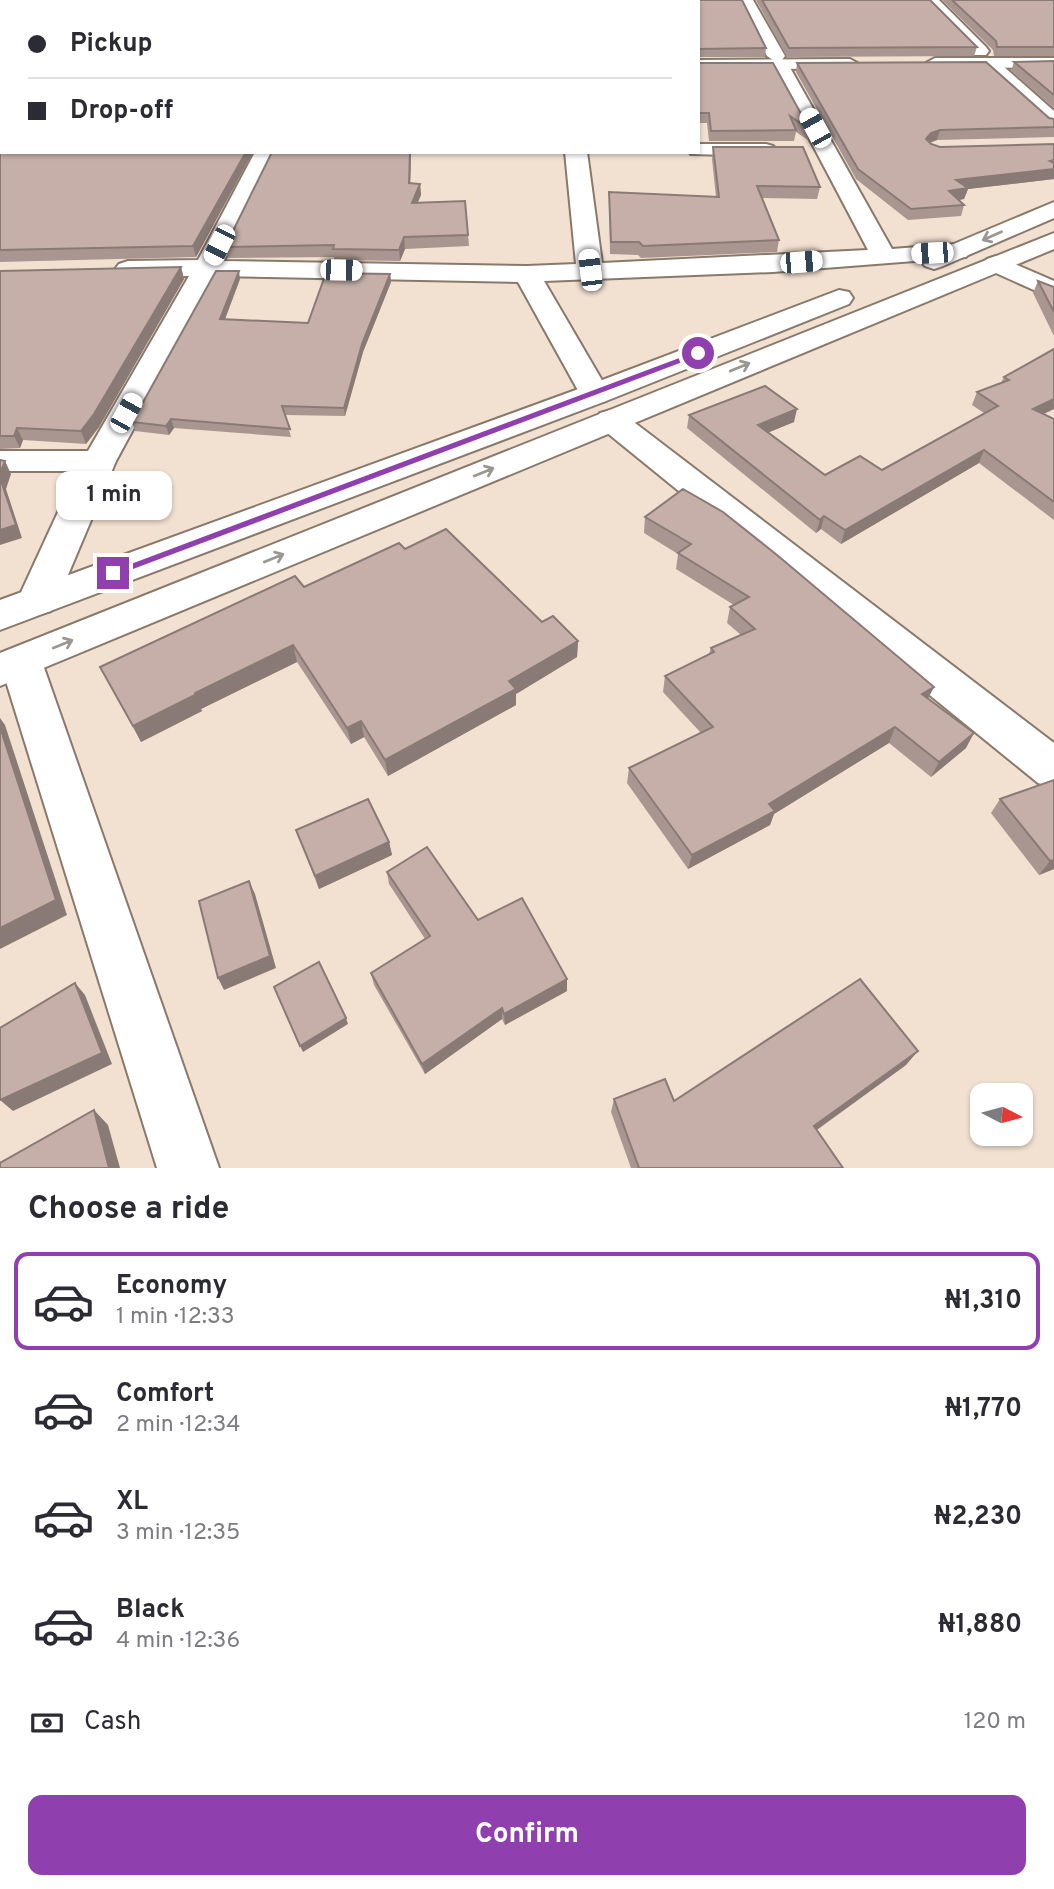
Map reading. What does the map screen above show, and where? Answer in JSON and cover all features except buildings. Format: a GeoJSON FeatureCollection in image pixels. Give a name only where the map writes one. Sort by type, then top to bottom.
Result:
{"type":"FeatureCollection","features":[{"type":"Feature","properties":{"kind":"street"},"geometry":{"type":"LineString","coordinates":[[745,0],[883,255]]}},
{"type":"Feature","properties":{"kind":"street"},"geometry":{"type":"LineString","coordinates":[[930,0],[1054,122]]}},
{"type":"Feature","properties":{"kind":"street"},"geometry":{"type":"LineString","coordinates":[[700,56],[861,60]]}},
{"type":"Feature","properties":{"kind":"street"},"geometry":{"type":"LineString","coordinates":[[917,60],[1054,56]]}},
{"type":"Feature","properties":{"kind":"street"},"geometry":{"type":"LineString","coordinates":[[987,59],[1054,63]]}},
{"type":"Feature","properties":{"kind":"street"},"geometry":{"type":"LineString","coordinates":[[700,65],[778,60]]}},
{"type":"Feature","properties":{"kind":"street"},"geometry":{"type":"LineString","coordinates":[[700,150],[827,149]]}},
{"type":"Feature","properties":{"kind":"street"},"geometry":{"type":"LineString","coordinates":[[37,601],[99,461],[207,268],[266,154]]}},
{"type":"Feature","properties":{"kind":"street"},"geometry":{"type":"LineString","coordinates":[[576,154],[590,270]]}},
{"type":"Feature","properties":{"kind":"street"},"geometry":{"type":"LineString","coordinates":[[188,1168],[10,666],[1054,209]]}},
{"type":"Feature","properties":{"kind":"street"},"geometry":{"type":"LineString","coordinates":[[0,615],[603,407],[996,264],[1054,240]]}},
{"type":"Feature","properties":{"kind":"street"},"geometry":{"type":"LineString","coordinates":[[105,270],[207,268],[527,274],[774,264],[957,251]]}},
{"type":"Feature","properties":{"kind":"street"},"geometry":{"type":"LineString","coordinates":[[996,264],[1054,291]]}},
{"type":"Feature","properties":{"kind":"street"},"geometry":{"type":"LineString","coordinates":[[527,274],[603,407],[1054,769]]}},
{"type":"Feature","properties":{"kind":"street"},"geometry":{"type":"LineString","coordinates":[[0,461],[99,461]]}},
{"type":"Feature","properties":{"kind":"route"},"geometry":{"type":"LineString","coordinates":[[113,573],[595,394],[698,353]]}}]}
